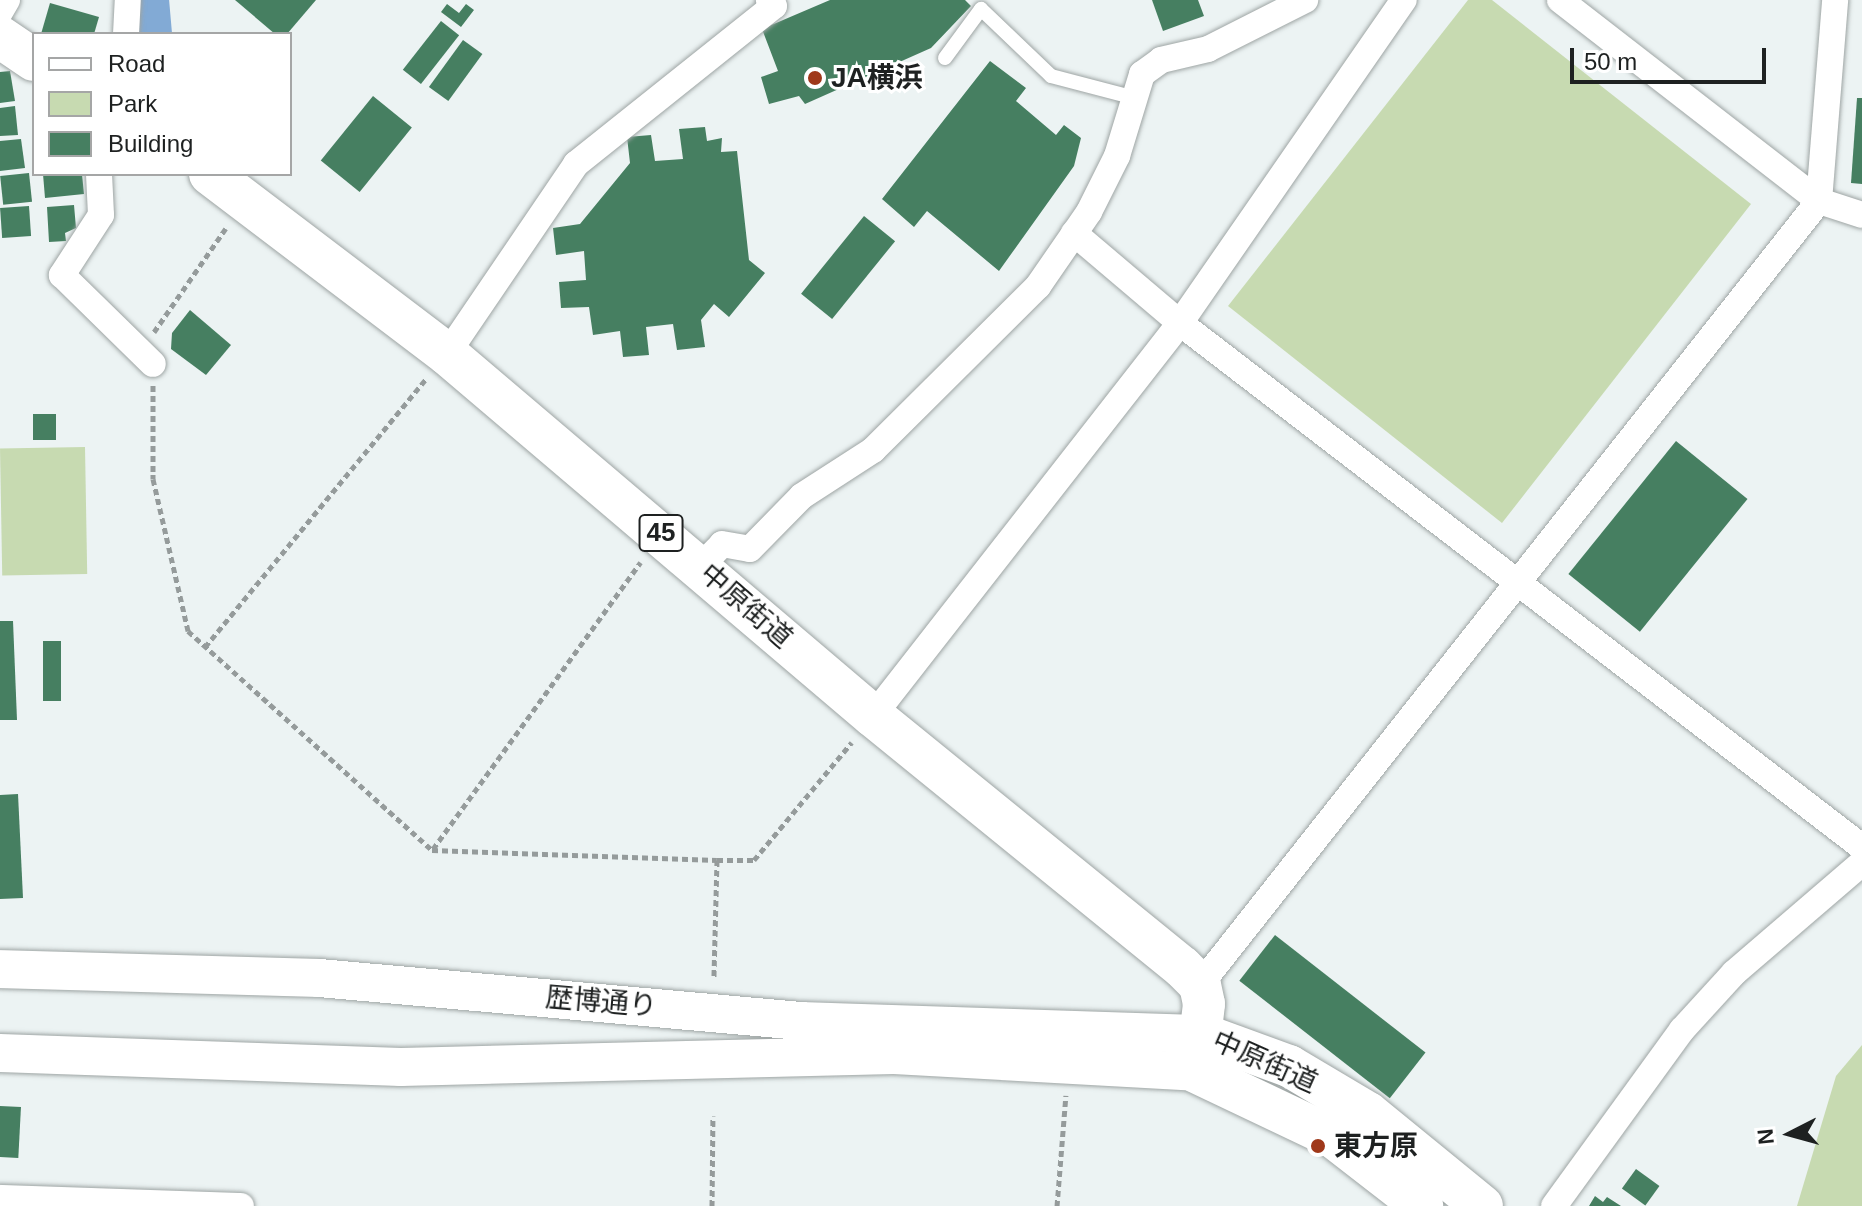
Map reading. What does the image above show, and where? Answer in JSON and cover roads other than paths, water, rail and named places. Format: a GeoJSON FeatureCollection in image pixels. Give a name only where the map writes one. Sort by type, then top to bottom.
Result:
{"type":"FeatureCollection","features":[{"type":"Feature","properties":{"kind":"main road"},"geometry":{"type":"LineString","coordinates":[[0,37],[32,59]]}},
{"type":"Feature","properties":{"kind":"main road","name":"中原街道"},"geometry":{"type":"LineString","coordinates":[[213,176],[247,198],[447,354],[701,566],[873,716],[1200,985],[1199,1053]]}},
{"type":"Feature","properties":{"kind":"main road","name":"中原街道"},"geometry":{"type":"LineString","coordinates":[[1199,1053],[1333,1137],[1422,1206]]}},
{"type":"Feature","properties":{"kind":"main road","name":"中原街道"},"geometry":{"type":"LineString","coordinates":[[1199,1053],[1289,1066],[1368,1113],[1482,1206]]}},
{"type":"Feature","properties":{"kind":"street"},"geometry":{"type":"LineString","coordinates":[[0,12],[7,0]]}},
{"type":"Feature","properties":{"kind":"street"},"geometry":{"type":"LineString","coordinates":[[126,32],[128,0]]}},
{"type":"Feature","properties":{"kind":"street"},"geometry":{"type":"LineString","coordinates":[[447,354],[576,164],[774,6],[769,0]]}},
{"type":"Feature","properties":{"kind":"street"},"geometry":{"type":"LineString","coordinates":[[701,566],[722,544],[750,549],[802,496],[873,450],[998,330],[1074,233],[1117,156],[1142,74],[1161,60],[1208,49],[1305,0]]}},
{"type":"Feature","properties":{"kind":"street"},"geometry":{"type":"LineString","coordinates":[[873,716],[1180,323],[1404,0]]}},
{"type":"Feature","properties":{"kind":"street"},"geometry":{"type":"LineString","coordinates":[[1560,0],[1819,201],[1862,215]]}},
{"type":"Feature","properties":{"kind":"street"},"geometry":{"type":"LineString","coordinates":[[1200,985],[1515,580],[1819,201],[1835,0]]}},
{"type":"Feature","properties":{"kind":"street"},"geometry":{"type":"LineString","coordinates":[[99,176],[101,215],[62,275],[153,364]]}},
{"type":"Feature","properties":{"kind":"street"},"geometry":{"type":"LineString","coordinates":[[1074,233],[1180,323],[1862,847]]}},
{"type":"Feature","properties":{"kind":"street"},"geometry":{"type":"LineString","coordinates":[[1554,1206],[1682,1030],[1734,973],[1862,863]]}},
{"type":"Feature","properties":{"kind":"street","name":"歴博通り"},"geometry":{"type":"LineString","coordinates":[[0,969],[319,978],[1199,1053]]}},
{"type":"Feature","properties":{"kind":"street","name":"歴博通り"},"geometry":{"type":"LineString","coordinates":[[0,1053],[401,1067],[894,1055],[1069,1061],[1199,1053]]}},
{"type":"Feature","properties":{"kind":"street"},"geometry":{"type":"LineString","coordinates":[[0,1198],[241,1206]]}},
{"type":"Feature","properties":{"kind":"lane"},"geometry":{"type":"LineString","coordinates":[[945,58],[981,9],[1051,76],[1135,98]]}},
{"type":"Feature","properties":{"kind":"waterway"},"geometry":{"type":"LineString","coordinates":[[146,0],[149,32]]}},
{"type":"Feature","properties":{"kind":"place","name":"JA横浜"},"geometry":{"type":"Point","coordinates":[815,78]}},
{"type":"Feature","properties":{"kind":"place","name":"東方原"},"geometry":{"type":"Point","coordinates":[1318,1146]}}]}
